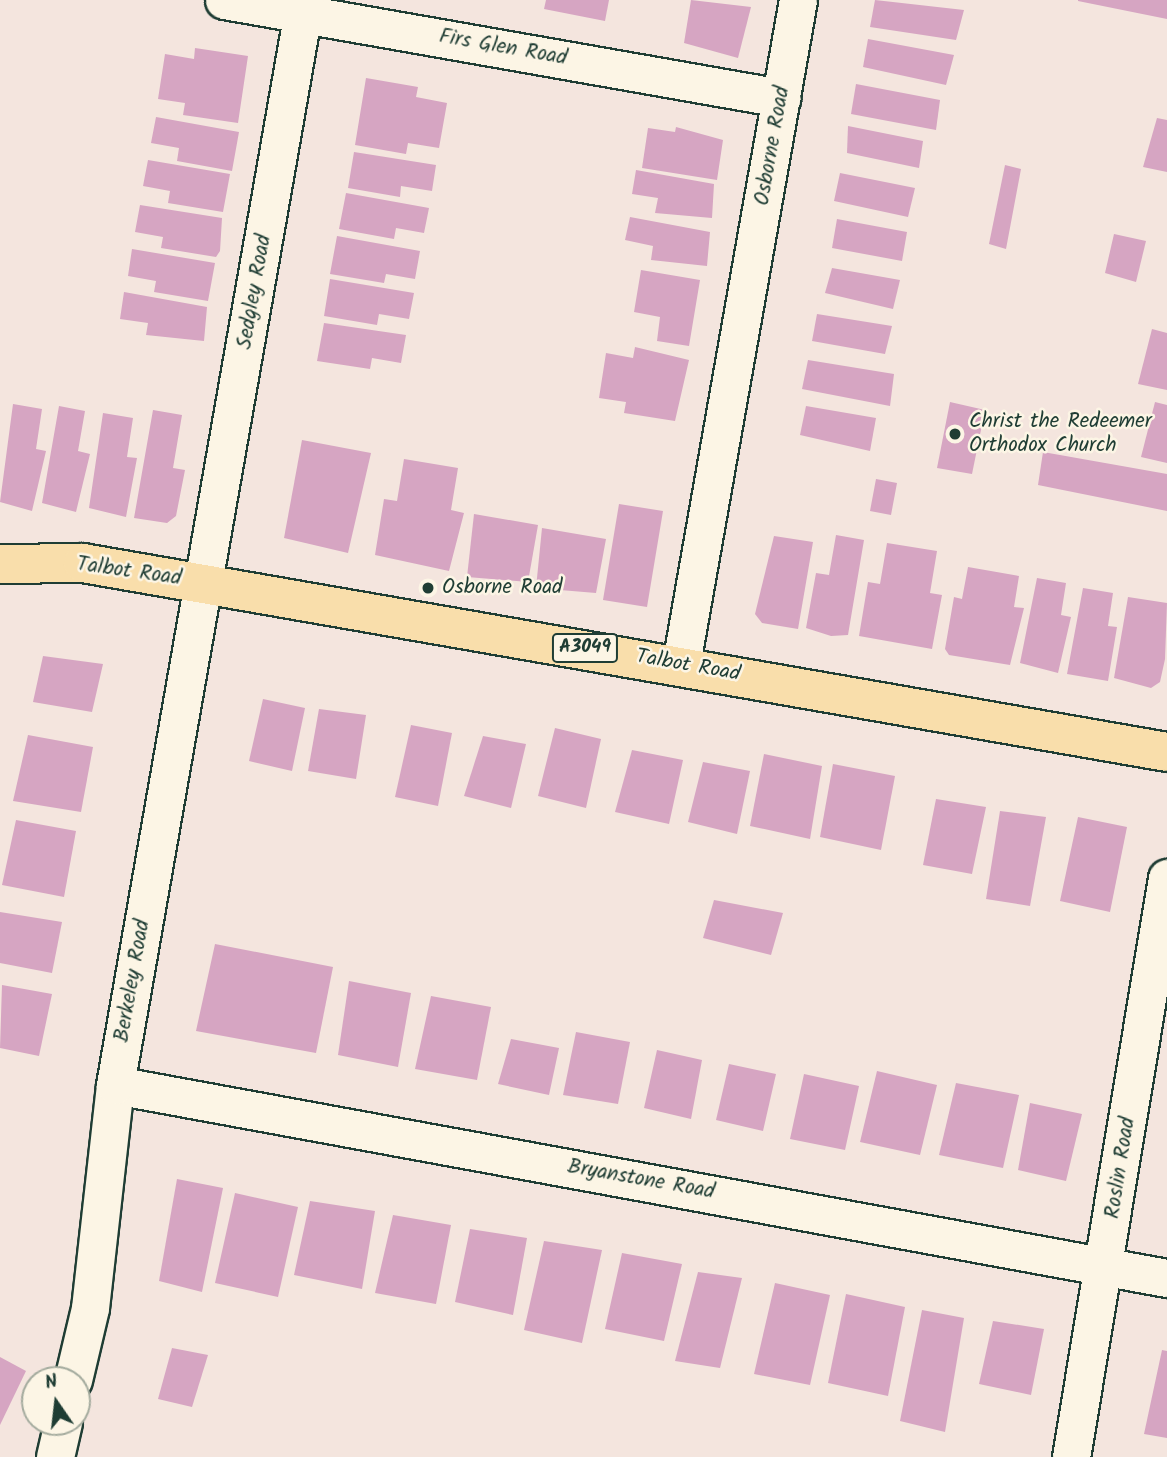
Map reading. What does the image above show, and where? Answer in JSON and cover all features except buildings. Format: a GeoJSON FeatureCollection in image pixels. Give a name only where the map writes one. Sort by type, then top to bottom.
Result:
{"type":"FeatureCollection","features":[{"type":"Feature","properties":{"kind":"main road","name":"Talbot Road"},"geometry":{"type":"LineString","coordinates":[[0,564],[83,563],[681,664],[1167,752]]}},
{"type":"Feature","properties":{"kind":"street","name":"Firs Glen Road"},"geometry":{"type":"LineString","coordinates":[[224,0],[304,6],[781,98]]}},
{"type":"Feature","properties":{"kind":"street","name":"Osborne Road"},"geometry":{"type":"LineString","coordinates":[[681,664],[798,0]]}},
{"type":"Feature","properties":{"kind":"street","name":"Sedgley Road"},"geometry":{"type":"LineString","coordinates":[[206,584],[304,6]]}},
{"type":"Feature","properties":{"kind":"street","name":"Berkeley Road"},"geometry":{"type":"LineString","coordinates":[[76,1366],[90,1308],[115,1085],[206,584]]}},
{"type":"Feature","properties":{"kind":"street","name":"Roslin Road"},"geometry":{"type":"LineString","coordinates":[[1071,1457],[1105,1268],[1167,878]]}},
{"type":"Feature","properties":{"kind":"street","name":"Bryanstone Road"},"geometry":{"type":"LineString","coordinates":[[115,1085],[1167,1278]]}},
{"type":"Feature","properties":{"kind":"street"},"geometry":{"type":"LineString","coordinates":[[55,1457],[60,1436]]}},
{"type":"Feature","properties":{"kind":"place","name":"Christ the Redeemer Orthodox Church"},"geometry":{"type":"Point","coordinates":[955,434]}},
{"type":"Feature","properties":{"kind":"place","name":"Osborne Road"},"geometry":{"type":"Point","coordinates":[428,588]}}]}
